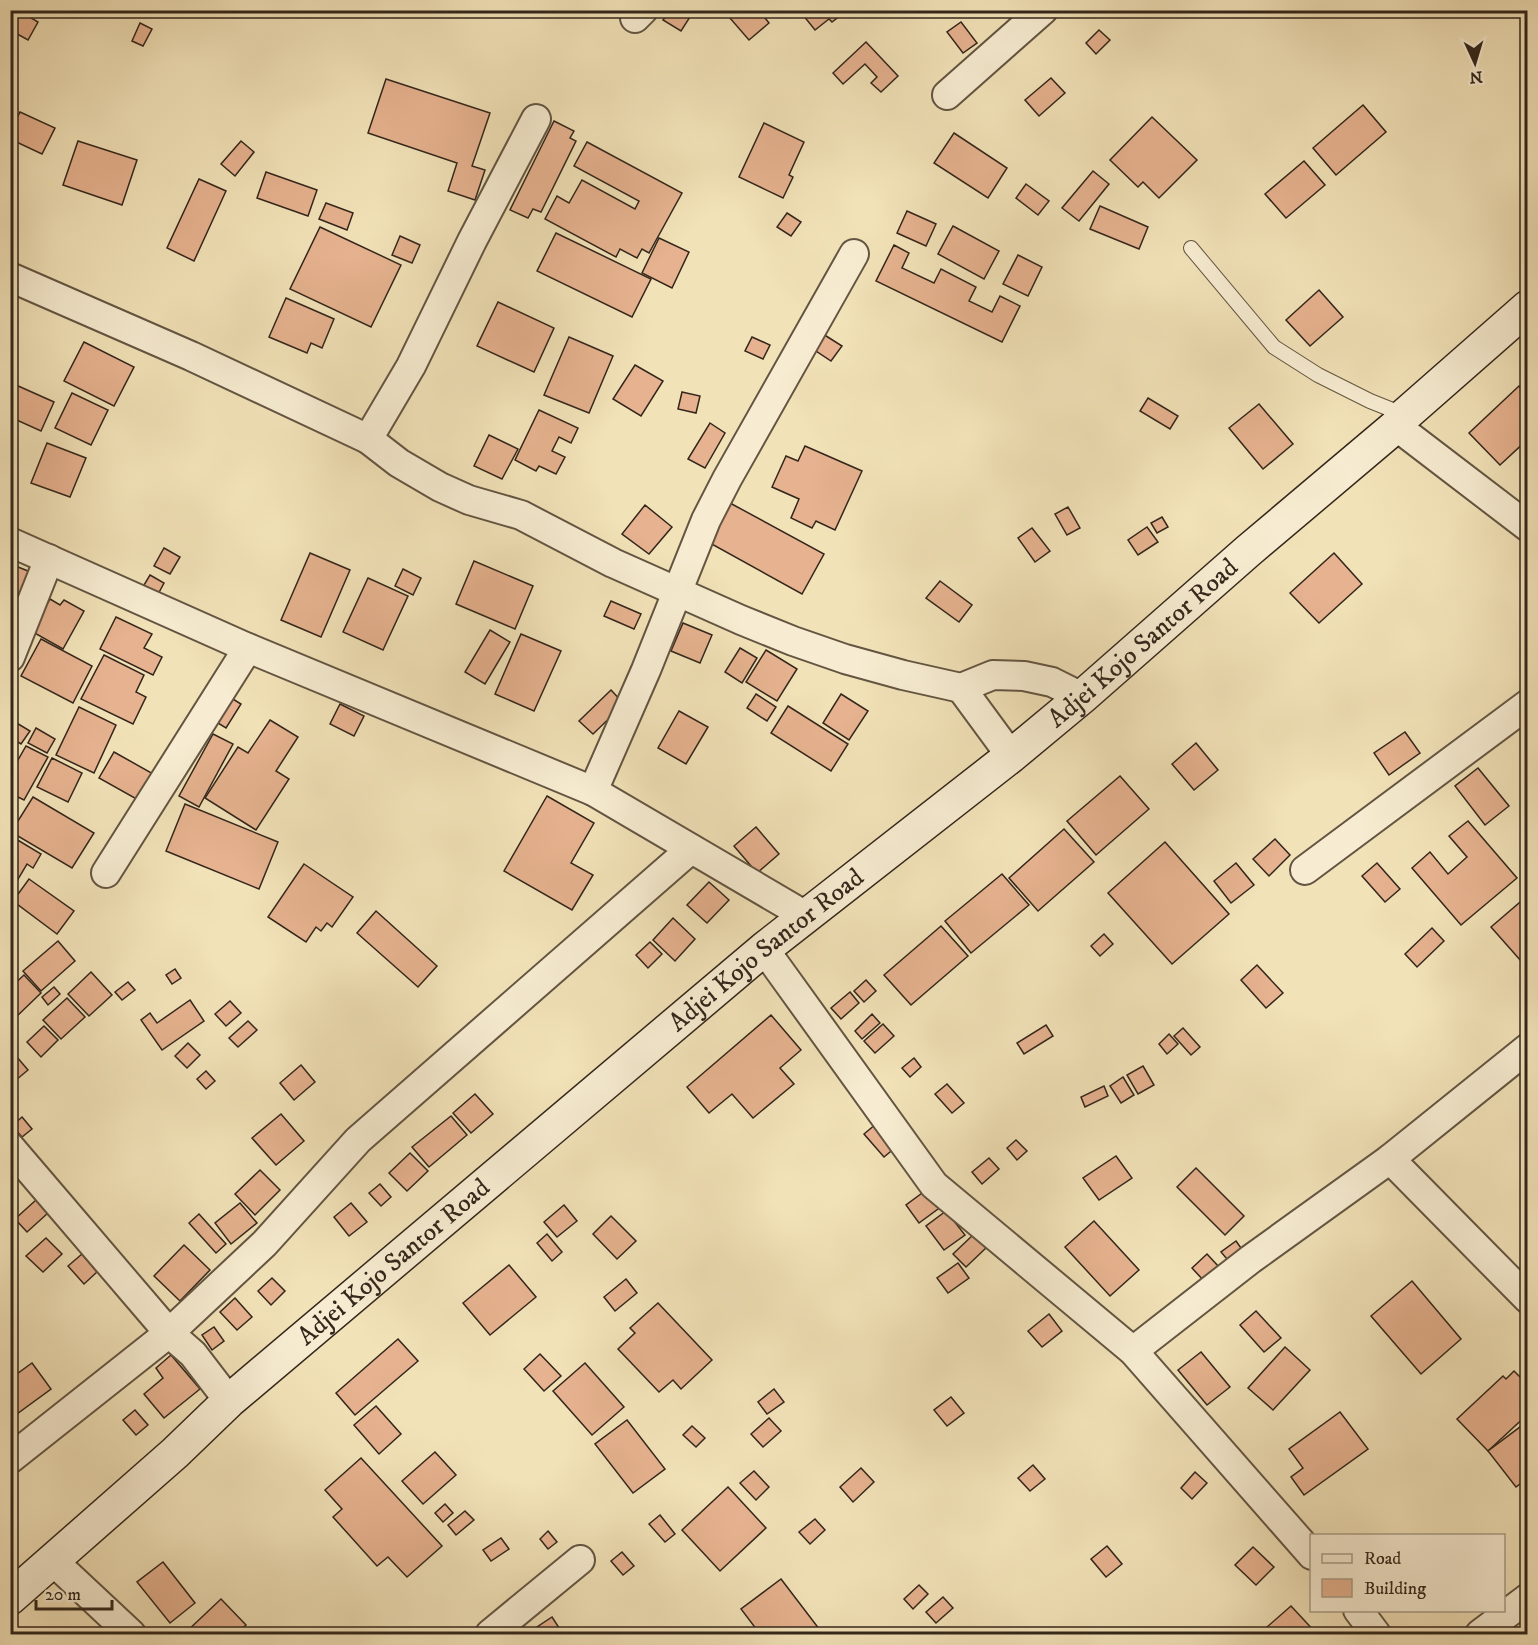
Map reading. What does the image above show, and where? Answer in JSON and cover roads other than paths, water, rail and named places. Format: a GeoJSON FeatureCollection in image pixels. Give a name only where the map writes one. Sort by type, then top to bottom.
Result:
{"type":"FeatureCollection","features":[{"type":"Feature","properties":{"kind":"street"},"geometry":{"type":"LineString","coordinates":[[947,95],[1042,10]]}},
{"type":"Feature","properties":{"kind":"street"},"geometry":{"type":"LineString","coordinates":[[368,439],[411,366],[472,241],[536,119]]}},
{"type":"Feature","properties":{"kind":"street"},"geometry":{"type":"LineString","coordinates":[[593,791],[646,670],[706,520],[854,254]]}},
{"type":"Feature","properties":{"kind":"street"},"geometry":{"type":"LineString","coordinates":[[10,277],[191,356],[368,439],[399,464],[440,487],[469,500],[521,515],[613,563],[751,624],[845,659],[914,678],[961,688],[993,675],[1024,676],[1052,682],[1082,697]]}},
{"type":"Feature","properties":{"kind":"street","name":"Adjei Kojo Santor Road"},"geometry":{"type":"LineString","coordinates":[[10,1598],[175,1453],[229,1401],[764,949],[1011,756],[1082,697],[1527,307]]}},
{"type":"Feature","properties":{"kind":"street"},"geometry":{"type":"LineString","coordinates":[[1400,420],[1527,527]]}},
{"type":"Feature","properties":{"kind":"street"},"geometry":{"type":"LineString","coordinates":[[10,542],[248,648],[593,791],[806,916]]}},
{"type":"Feature","properties":{"kind":"street"},"geometry":{"type":"LineString","coordinates":[[10,657],[50,559]]}},
{"type":"Feature","properties":{"kind":"street"},"geometry":{"type":"LineString","coordinates":[[106,873],[248,648]]}},
{"type":"Feature","properties":{"kind":"street"},"geometry":{"type":"LineString","coordinates":[[961,688],[1011,756]]}},
{"type":"Feature","properties":{"kind":"street"},"geometry":{"type":"LineString","coordinates":[[1305,870],[1527,704]]}},
{"type":"Feature","properties":{"kind":"street"},"geometry":{"type":"LineString","coordinates":[[10,1459],[169,1333],[264,1244],[358,1140],[691,849]]}},
{"type":"Feature","properties":{"kind":"street"},"geometry":{"type":"LineString","coordinates":[[764,949],[934,1185],[1133,1351],[1310,1554]]}},
{"type":"Feature","properties":{"kind":"street"},"geometry":{"type":"LineString","coordinates":[[1133,1351],[1251,1258],[1389,1159],[1527,1048]]}},
{"type":"Feature","properties":{"kind":"street"},"geometry":{"type":"LineString","coordinates":[[10,1148],[169,1333],[193,1354],[229,1401]]}},
{"type":"Feature","properties":{"kind":"street"},"geometry":{"type":"LineString","coordinates":[[1389,1159],[1527,1299]]}},
{"type":"Feature","properties":{"kind":"street"},"geometry":{"type":"LineString","coordinates":[[490,1635],[580,1560]]}},
{"type":"Feature","properties":{"kind":"street"},"geometry":{"type":"LineString","coordinates":[[53,1561],[131,1635]]}},
{"type":"Feature","properties":{"kind":"street"},"geometry":{"type":"LineString","coordinates":[[1480,1635],[1527,1598]]}},
{"type":"Feature","properties":{"kind":"street"},"geometry":{"type":"LineString","coordinates":[[1359,1612],[1376,1635]]}},
{"type":"Feature","properties":{"kind":"lane"},"geometry":{"type":"LineString","coordinates":[[1191,248],[1274,346],[1318,375],[1370,401],[1400,420]]}}]}
